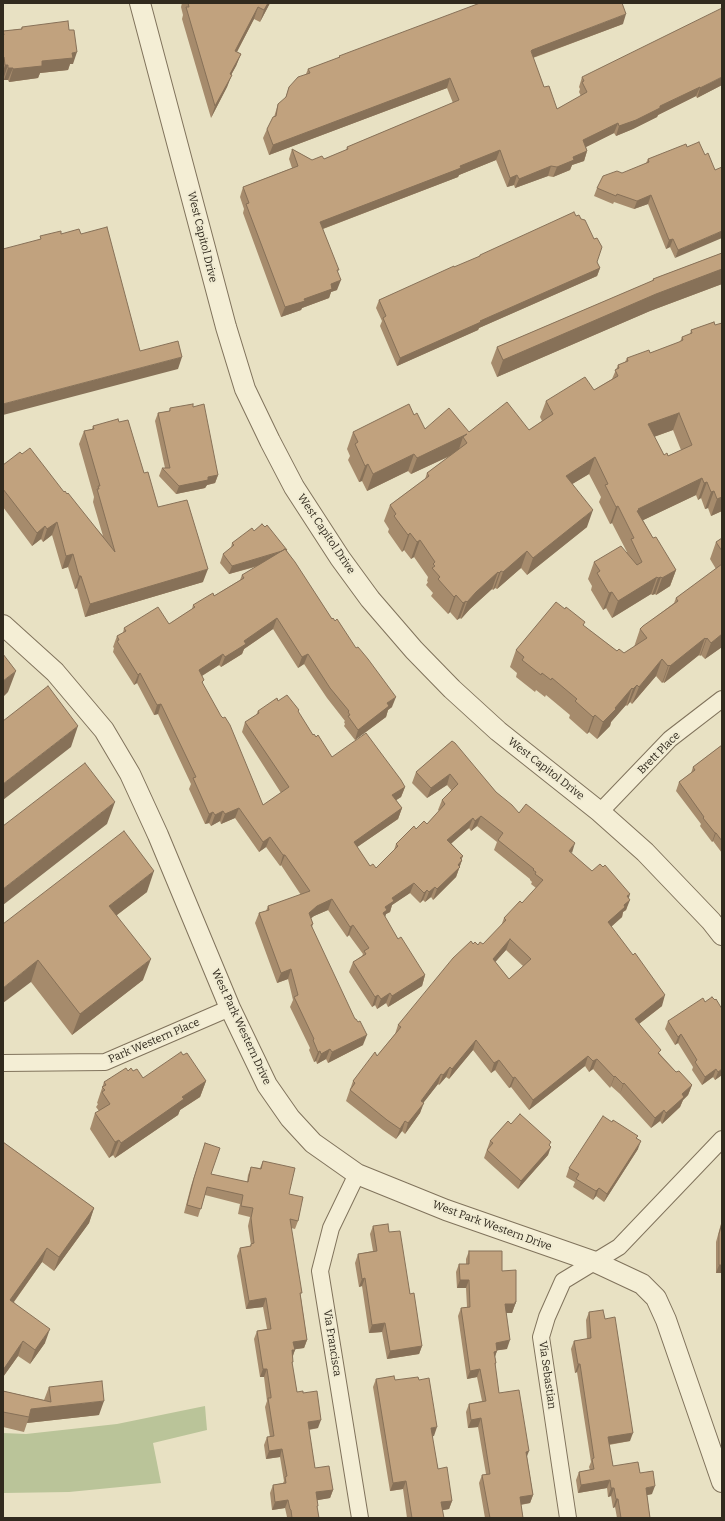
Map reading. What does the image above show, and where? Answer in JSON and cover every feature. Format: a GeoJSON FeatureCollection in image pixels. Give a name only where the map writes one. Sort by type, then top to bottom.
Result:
{"type":"FeatureCollection","features":[{"type":"Feature","properties":{"kind":"street","name":"West Capitol Drive"},"geometry":{"type":"LineString","coordinates":[[140,3],[224,320],[245,389],[294,487],[340,558],[361,587],[414,650],[452,689],[498,731],[600,812],[645,852],[711,921],[722,935]]}},
{"type":"Feature","properties":{"kind":"street","name":"West Park Western Drive"},"geometry":{"type":"LineString","coordinates":[[3,625],[55,672],[104,730],[130,774],[158,835],[230,1008],[267,1085],[290,1118],[313,1143],[357,1174],[446,1210],[595,1262],[642,1284],[656,1298],[666,1320],[722,1482]]}},
{"type":"Feature","properties":{"kind":"street","name":"Brett Place"},"geometry":{"type":"LineString","coordinates":[[600,812],[670,739],[722,699]]}},
{"type":"Feature","properties":{"kind":"street","name":"Park Western Place"},"geometry":{"type":"LineString","coordinates":[[3,1063],[105,1062],[230,1008]]}},
{"type":"Feature","properties":{"kind":"street","name":"Via Sebastian"},"geometry":{"type":"LineString","coordinates":[[568,1518],[541,1337],[547,1317],[563,1281],[619,1247],[722,1139]]}},
{"type":"Feature","properties":{"kind":"street","name":"Via Francisca"},"geometry":{"type":"LineString","coordinates":[[357,1174],[331,1228],[320,1271],[360,1518]]}},
{"type":"Feature","properties":{"kind":"green space"},"geometry":{"type":"Polygon","coordinates":[[[205,1406],[207,1430],[153,1443],[161,1483],[69,1492],[3,1493],[3,1433],[26,1434],[117,1424],[205,1406]]]}},
{"type":"Feature","properties":{"kind":"building"},"geometry":{"type":"Polygon","coordinates":[[[188,3],[268,3],[264,10],[258,7],[235,51],[241,54],[230,74],[232,75],[215,106],[186,7],[189,7],[188,3]]]}},
{"type":"Feature","properties":{"kind":"building"},"geometry":{"type":"Polygon","coordinates":[[[480,3],[622,3],[626,14],[531,51],[544,87],[549,86],[557,109],[587,92],[582,82],[584,81],[582,77],[722,8],[722,77],[660,106],[660,108],[636,120],[619,126],[618,123],[583,140],[587,151],[573,157],[574,160],[557,167],[551,166],[519,179],[517,175],[510,178],[500,150],[460,166],[461,168],[320,222],[339,270],[337,270],[341,280],[331,284],[332,289],[304,299],[305,301],[285,307],[246,204],[249,203],[243,187],[298,166],[292,149],[312,160],[322,156],[324,159],[348,149],[347,147],[459,100],[450,78],[273,145],[267,129],[273,117],[276,116],[278,104],[286,97],[289,87],[298,77],[310,73],[308,69],[480,3]]]}},
{"type":"Feature","properties":{"kind":"building"},"geometry":{"type":"Polygon","coordinates":[[[68,21],[69,30],[74,30],[77,52],[72,53],[73,58],[42,61],[42,66],[13,69],[8,68],[8,65],[5,65],[3,57],[3,31],[68,21]]]}},
{"type":"Feature","properties":{"kind":"building"},"geometry":{"type":"Polygon","coordinates":[[[699,142],[705,155],[708,153],[715,170],[722,167],[722,231],[678,250],[673,239],[669,240],[651,195],[637,201],[617,194],[616,196],[597,188],[603,176],[617,171],[622,173],[649,162],[648,159],[686,144],[687,147],[699,142]]]}},
{"type":"Feature","properties":{"kind":"building"},"geometry":{"type":"Polygon","coordinates":[[[574,212],[576,216],[579,215],[581,219],[585,220],[594,239],[597,238],[602,247],[597,262],[600,268],[400,358],[383,318],[386,316],[379,300],[454,266],[480,256],[574,212]]]}},
{"type":"Feature","properties":{"kind":"building"},"geometry":{"type":"Polygon","coordinates":[[[107,227],[140,351],[178,341],[182,357],[3,404],[3,249],[41,239],[40,236],[61,231],[61,234],[79,229],[81,234],[107,227]]]}},
{"type":"Feature","properties":{"kind":"building"},"geometry":{"type":"Polygon","coordinates":[[[722,253],[722,269],[656,294],[503,360],[497,347],[654,280],[653,279],[722,253]]]}},
{"type":"Feature","properties":{"kind":"building"},"geometry":{"type":"Polygon","coordinates":[[[714,322],[715,325],[722,323],[722,497],[717,499],[714,491],[711,492],[707,482],[704,483],[702,478],[638,509],[639,510],[637,511],[653,538],[656,537],[676,570],[662,578],[657,577],[618,601],[612,592],[609,593],[597,573],[600,571],[594,562],[621,546],[637,565],[642,562],[631,539],[634,538],[618,506],[616,507],[605,485],[608,484],[595,457],[566,476],[593,510],[533,558],[527,551],[503,572],[498,572],[467,602],[466,601],[463,603],[456,595],[454,597],[438,579],[440,577],[432,568],[435,566],[433,564],[435,562],[420,540],[417,542],[410,533],[408,535],[394,516],[396,514],[390,505],[429,476],[427,473],[467,443],[463,437],[467,434],[417,458],[414,454],[373,474],[368,464],[365,466],[355,444],[358,442],[353,432],[409,404],[414,415],[417,413],[425,429],[449,408],[469,432],[507,402],[529,430],[553,414],[546,401],[585,377],[594,390],[618,376],[615,370],[619,368],[618,365],[628,361],[627,358],[649,350],[650,353],[679,342],[683,340],[682,337],[692,333],[691,330],[714,322]],[[679,413],[648,424],[664,455],[667,453],[668,456],[692,445],[679,413]]]}},
{"type":"Feature","properties":{"kind":"building"},"geometry":{"type":"Polygon","coordinates":[[[193,404],[193,407],[204,404],[218,475],[208,477],[208,480],[179,486],[162,468],[170,468],[158,413],[170,411],[170,408],[193,404]]]}},
{"type":"Feature","properties":{"kind":"building"},"geometry":{"type":"Polygon","coordinates":[[[118,419],[119,422],[128,420],[144,473],[148,472],[158,507],[187,500],[208,569],[90,604],[81,576],[79,576],[73,554],[66,556],[57,522],[47,529],[45,526],[37,533],[3,489],[3,465],[20,452],[22,454],[30,448],[64,492],[65,491],[67,494],[68,493],[115,552],[97,489],[99,489],[98,486],[100,486],[84,431],[94,429],[93,426],[118,419]]]}},
{"type":"Feature","properties":{"kind":"building"},"geometry":{"type":"Polygon","coordinates":[[[262,524],[265,527],[267,525],[287,550],[285,549],[232,566],[223,554],[234,545],[232,543],[252,528],[254,531],[262,524]]]}},
{"type":"Feature","properties":{"kind":"building"},"geometry":{"type":"Polygon","coordinates":[[[722,538],[722,551],[716,542],[722,538]]]}},
{"type":"Feature","properties":{"kind":"building"},"geometry":{"type":"Polygon","coordinates":[[[285,549],[332,619],[333,618],[335,621],[337,619],[356,648],[358,647],[368,659],[396,697],[387,703],[389,706],[358,730],[348,716],[350,715],[348,712],[349,711],[330,688],[308,654],[302,657],[277,618],[244,641],[246,644],[225,657],[223,654],[199,670],[204,680],[202,682],[221,716],[223,718],[225,717],[230,725],[263,805],[289,787],[245,722],[277,698],[278,701],[287,695],[299,710],[298,711],[313,735],[314,734],[316,737],[318,735],[332,757],[366,733],[401,780],[405,787],[392,795],[402,808],[354,842],[370,866],[373,864],[376,868],[398,846],[396,844],[414,826],[416,829],[424,821],[427,824],[445,804],[442,800],[458,784],[450,774],[431,788],[416,772],[452,741],[455,743],[496,792],[519,813],[526,804],[575,843],[569,851],[592,871],[600,864],[603,867],[605,865],[630,894],[627,896],[630,900],[624,905],[625,907],[608,922],[633,955],[635,953],[665,995],[635,1019],[661,1050],[658,1053],[676,1072],[679,1071],[692,1085],[682,1094],[684,1097],[666,1113],[664,1110],[655,1118],[624,1083],[623,1084],[615,1076],[614,1077],[597,1059],[593,1061],[588,1056],[533,1100],[499,1060],[494,1063],[476,1040],[452,1069],[450,1067],[443,1075],[441,1074],[421,1101],[424,1103],[408,1123],[405,1121],[400,1129],[350,1090],[355,1083],[353,1081],[375,1052],[377,1056],[401,1027],[398,1025],[453,958],[471,941],[473,944],[475,942],[478,945],[480,942],[483,944],[506,920],[504,918],[520,901],[522,903],[543,880],[535,874],[536,872],[533,870],[534,869],[498,840],[503,833],[481,816],[475,821],[473,818],[447,840],[463,856],[460,858],[462,860],[458,865],[460,867],[437,889],[435,887],[429,892],[427,890],[424,893],[414,883],[392,898],[394,901],[385,907],[387,910],[383,913],[398,939],[401,937],[425,975],[392,996],[390,993],[381,999],[378,995],[375,997],[353,962],[366,954],[364,951],[369,948],[353,925],[350,927],[332,899],[317,906],[309,913],[313,924],[311,925],[355,1019],[358,1022],[360,1021],[367,1035],[332,1052],[330,1049],[321,1054],[320,1051],[318,1052],[313,1040],[314,1039],[294,997],[298,995],[291,969],[281,973],[259,913],[269,910],[268,906],[310,891],[285,855],[283,855],[270,837],[263,842],[239,808],[225,814],[223,811],[215,815],[213,812],[209,814],[193,778],[196,777],[161,704],[157,705],[140,673],[138,675],[117,641],[119,640],[117,636],[126,631],[124,628],[158,607],[169,624],[195,607],[193,605],[213,593],[214,596],[244,578],[242,575],[285,549]],[[510,939],[493,959],[509,979],[531,959],[510,939]]]}},
{"type":"Feature","properties":{"kind":"building"},"geometry":{"type":"Polygon","coordinates":[[[722,564],[722,634],[711,643],[707,638],[705,638],[670,666],[668,666],[662,659],[639,687],[637,685],[633,689],[632,688],[615,708],[616,709],[603,722],[595,715],[593,717],[575,701],[577,699],[552,678],[551,680],[542,673],[541,675],[522,660],[524,657],[516,650],[556,602],[565,609],[566,607],[585,622],[583,625],[617,651],[619,649],[624,653],[647,638],[640,629],[643,626],[678,601],[676,598],[722,564]]]}},
{"type":"Feature","properties":{"kind":"building"},"geometry":{"type":"Polygon","coordinates":[[[3,654],[16,671],[3,681],[3,654]]]}},
{"type":"Feature","properties":{"kind":"building"},"geometry":{"type":"Polygon","coordinates":[[[48,686],[78,726],[3,784],[3,721],[48,686]]]}},
{"type":"Feature","properties":{"kind":"building"},"geometry":{"type":"Polygon","coordinates":[[[722,745],[722,841],[703,818],[704,817],[679,782],[695,770],[693,767],[722,745]]]}},
{"type":"Feature","properties":{"kind":"building"},"geometry":{"type":"Polygon","coordinates":[[[85,763],[115,802],[3,889],[3,826],[85,763]]]}},
{"type":"Feature","properties":{"kind":"building"},"geometry":{"type":"Polygon","coordinates":[[[124,831],[154,871],[109,906],[151,959],[80,1014],[38,960],[3,988],[3,924],[124,831]]]}},
{"type":"Feature","properties":{"kind":"building"},"geometry":{"type":"Polygon","coordinates":[[[712,997],[715,1000],[716,999],[722,1009],[722,1069],[718,1072],[716,1069],[705,1077],[695,1062],[697,1060],[681,1034],[678,1037],[668,1021],[703,998],[705,1002],[712,997]]]}},
{"type":"Feature","properties":{"kind":"building"},"geometry":{"type":"Polygon","coordinates":[[[181,1052],[183,1055],[187,1053],[206,1081],[182,1097],[184,1099],[121,1143],[119,1140],[115,1142],[95,1113],[110,1104],[102,1092],[105,1090],[102,1087],[106,1085],[104,1082],[126,1068],[128,1071],[131,1068],[133,1071],[137,1069],[143,1078],[181,1052]]]}},
{"type":"Feature","properties":{"kind":"building"},"geometry":{"type":"Polygon","coordinates":[[[520,1114],[551,1142],[549,1145],[551,1147],[521,1181],[487,1150],[493,1143],[490,1141],[508,1121],[511,1124],[520,1114]]]}},
{"type":"Feature","properties":{"kind":"building"},"geometry":{"type":"Polygon","coordinates":[[[603,1116],[612,1122],[613,1120],[638,1136],[636,1138],[641,1141],[607,1194],[599,1188],[596,1191],[576,1179],[579,1174],[569,1168],[603,1116]]]}},
{"type":"Feature","properties":{"kind":"building"},"geometry":{"type":"Polygon","coordinates":[[[3,1142],[94,1208],[59,1257],[47,1248],[10,1300],[50,1329],[35,1350],[23,1341],[3,1370],[3,1142]]]}},
{"type":"Feature","properties":{"kind":"building"},"geometry":{"type":"Polygon","coordinates":[[[205,1143],[220,1148],[211,1174],[248,1182],[251,1167],[261,1169],[263,1161],[295,1168],[289,1194],[303,1197],[298,1221],[290,1219],[302,1293],[300,1293],[307,1340],[293,1342],[295,1350],[292,1350],[292,1362],[297,1392],[303,1391],[303,1393],[317,1391],[321,1420],[308,1422],[315,1468],[329,1466],[333,1490],[316,1492],[319,1518],[292,1518],[288,1500],[275,1502],[273,1485],[286,1483],[285,1477],[287,1476],[282,1449],[269,1451],[267,1437],[274,1436],[268,1398],[271,1398],[271,1396],[267,1369],[263,1369],[257,1331],[271,1329],[266,1298],[249,1301],[240,1248],[251,1246],[251,1244],[254,1243],[251,1218],[253,1208],[241,1206],[243,1195],[207,1187],[201,1209],[187,1205],[205,1143]]]}},
{"type":"Feature","properties":{"kind":"building"},"geometry":{"type":"Polygon","coordinates":[[[722,1223],[722,1265],[719,1265],[719,1234],[722,1223]]]}},
{"type":"Feature","properties":{"kind":"building"},"geometry":{"type":"Polygon","coordinates":[[[388,1224],[389,1232],[400,1231],[410,1294],[414,1293],[422,1346],[390,1351],[385,1323],[372,1325],[365,1278],[362,1279],[358,1254],[377,1251],[373,1226],[388,1224]]]}},
{"type":"Feature","properties":{"kind":"building"},"geometry":{"type":"Polygon","coordinates":[[[469,1251],[502,1251],[502,1271],[516,1270],[516,1302],[515,1304],[505,1304],[510,1340],[496,1343],[497,1351],[494,1352],[499,1393],[519,1390],[529,1451],[526,1452],[533,1495],[520,1497],[523,1518],[490,1518],[482,1475],[490,1474],[481,1418],[471,1420],[469,1404],[486,1401],[480,1369],[470,1371],[461,1308],[470,1307],[469,1280],[460,1280],[459,1264],[469,1264],[469,1251]]]}},
{"type":"Feature","properties":{"kind":"building"},"geometry":{"type":"Polygon","coordinates":[[[603,1310],[605,1319],[615,1317],[633,1433],[608,1437],[613,1466],[638,1462],[640,1473],[653,1471],[655,1486],[646,1488],[650,1518],[621,1518],[618,1499],[616,1499],[614,1488],[611,1488],[610,1480],[581,1485],[579,1472],[594,1469],[592,1459],[594,1458],[580,1364],[578,1364],[574,1341],[591,1338],[589,1312],[603,1310]]]}},
{"type":"Feature","properties":{"kind":"building"},"geometry":{"type":"Polygon","coordinates":[[[394,1376],[395,1380],[418,1377],[419,1380],[429,1378],[437,1427],[431,1428],[438,1469],[447,1467],[452,1501],[441,1502],[444,1518],[412,1518],[406,1481],[393,1483],[376,1379],[394,1376]]]}},
{"type":"Feature","properties":{"kind":"building"},"geometry":{"type":"Polygon","coordinates":[[[102,1381],[104,1401],[31,1409],[29,1417],[3,1412],[3,1391],[51,1402],[49,1387],[102,1381]]]}}]}
